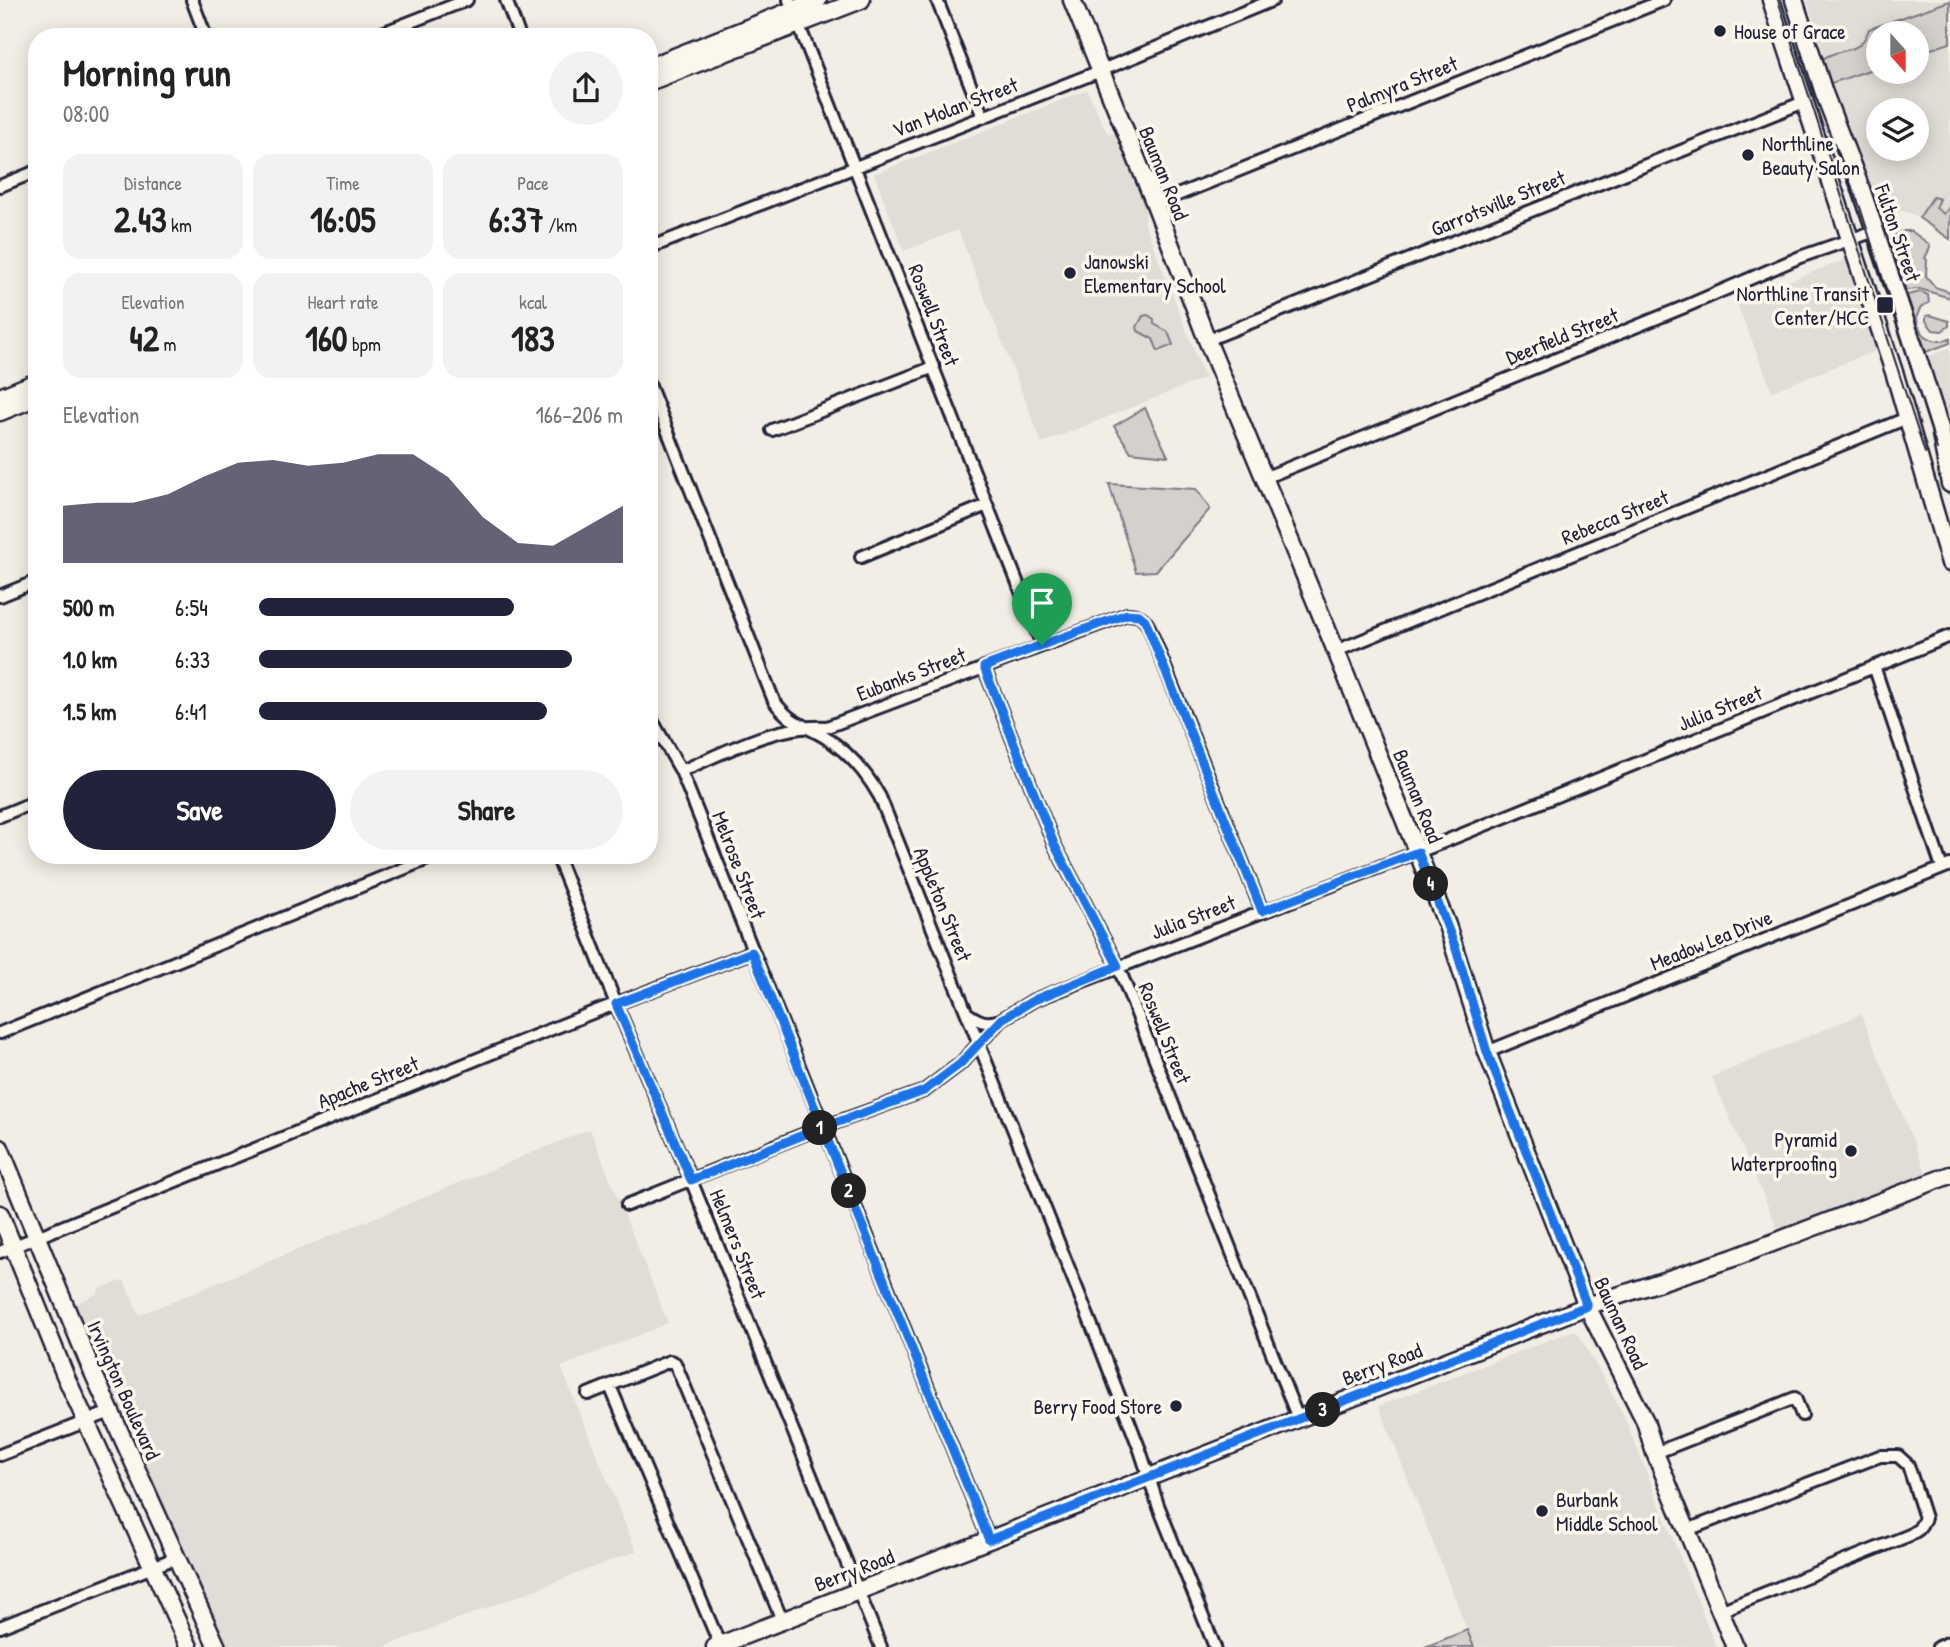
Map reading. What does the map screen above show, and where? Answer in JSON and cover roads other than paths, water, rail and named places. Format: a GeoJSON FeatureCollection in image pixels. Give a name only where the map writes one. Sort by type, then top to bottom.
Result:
{"type":"FeatureCollection","features":[{"type":"Feature","properties":{"kind":"street"},"geometry":{"type":"LineString","coordinates":[[192,0],[203,28]]}},
{"type":"Feature","properties":{"kind":"street"},"geometry":{"type":"LineString","coordinates":[[395,28],[467,0]]}},
{"type":"Feature","properties":{"kind":"street"},"geometry":{"type":"LineString","coordinates":[[506,0],[517,28]]}},
{"type":"Feature","properties":{"kind":"street"},"geometry":{"type":"LineString","coordinates":[[658,77],[692,58],[818,0]]}},
{"type":"Feature","properties":{"kind":"street"},"geometry":{"type":"LineString","coordinates":[[793,12],[862,0]]}},
{"type":"Feature","properties":{"kind":"street"},"geometry":{"type":"LineString","coordinates":[[937,0],[983,117]]}},
{"type":"Feature","properties":{"kind":"street","name":"Bauman Road"},"geometry":{"type":"LineString","coordinates":[[1072,0],[1207,340],[1418,852],[1456,949],[1487,1052],[1587,1306],[1645,1422],[1655,1453],[1735,1647]]}},
{"type":"Feature","properties":{"kind":"street","name":"Van Molan Street"},"geometry":{"type":"LineString","coordinates":[[658,244],[1101,71],[1273,0]]}},
{"type":"Feature","properties":{"kind":"street","name":"Palmyra Street"},"geometry":{"type":"LineString","coordinates":[[1155,204],[1664,0]]}},
{"type":"Feature","properties":{"kind":"street"},"geometry":{"type":"LineString","coordinates":[[1771,0],[1907,418],[1950,563]]}},
{"type":"Feature","properties":{"kind":"street","name":"Fulton Street"},"geometry":{"type":"LineString","coordinates":[[1794,0],[1940,428],[1949,478]]}},
{"type":"Feature","properties":{"kind":"street","name":"Roswell Street"},"geometry":{"type":"LineString","coordinates":[[793,12],[1042,645]]}},
{"type":"Feature","properties":{"kind":"street"},"geometry":{"type":"LineString","coordinates":[[658,65],[692,58]]}},
{"type":"Feature","properties":{"kind":"street","name":"Garrotsville Street"},"geometry":{"type":"LineString","coordinates":[[1207,340],[1804,102]]}},
{"type":"Feature","properties":{"kind":"street"},"geometry":{"type":"LineString","coordinates":[[0,186],[28,175]]}},
{"type":"Feature","properties":{"kind":"street","name":"Deerfield Street"},"geometry":{"type":"LineString","coordinates":[[1264,478],[1800,257],[1875,231]]}},
{"type":"Feature","properties":{"kind":"street"},"geometry":{"type":"LineString","coordinates":[[772,430],[934,367]]}},
{"type":"Feature","properties":{"kind":"street"},"geometry":{"type":"LineString","coordinates":[[0,397],[28,392]]}},
{"type":"Feature","properties":{"kind":"street"},"geometry":{"type":"LineString","coordinates":[[0,412],[28,394]]}},
{"type":"Feature","properties":{"kind":"street"},"geometry":{"type":"LineString","coordinates":[[658,407],[774,701],[786,723],[681,771]]}},
{"type":"Feature","properties":{"kind":"street","name":"Rebecca Street"},"geometry":{"type":"LineString","coordinates":[[1336,651],[1907,418]]}},
{"type":"Feature","properties":{"kind":"street"},"geometry":{"type":"LineString","coordinates":[[1925,482],[1949,478]]}},
{"type":"Feature","properties":{"kind":"street"},"geometry":{"type":"LineString","coordinates":[[861,557],[987,505]]}},
{"type":"Feature","properties":{"kind":"street"},"geometry":{"type":"LineString","coordinates":[[0,596],[28,585]]}},
{"type":"Feature","properties":{"kind":"street","name":"Eubanks Street"},"geometry":{"type":"LineString","coordinates":[[826,732],[1042,645],[1127,614],[1139,615],[1149,627],[1262,911]]}},
{"type":"Feature","properties":{"kind":"street","name":"Julia Street"},"geometry":{"type":"LineString","coordinates":[[627,1205],[824,1127],[924,1091],[960,1064],[1002,1019],[1034,1000],[1418,852],[1950,636]]}},
{"type":"Feature","properties":{"kind":"street"},"geometry":{"type":"LineString","coordinates":[[1874,666],[1946,867]]}},
{"type":"Feature","properties":{"kind":"street","name":"Roswell Street"},"geometry":{"type":"LineString","coordinates":[[984,667],[1054,844],[1118,966],[1295,1411],[1301,1418]]}},
{"type":"Feature","properties":{"kind":"street","name":"Appleton Street"},"geometry":{"type":"LineString","coordinates":[[786,723],[826,732],[856,762],[880,797],[1094,1331],[1215,1647]]}},
{"type":"Feature","properties":{"kind":"street","name":"Melrose Street"},"geometry":{"type":"LineString","coordinates":[[658,731],[681,771],[989,1540]]}},
{"type":"Feature","properties":{"kind":"street"},"geometry":{"type":"LineString","coordinates":[[0,816],[28,805]]}},
{"type":"Feature","properties":{"kind":"street"},"geometry":{"type":"LineString","coordinates":[[0,1032],[415,864]]}},
{"type":"Feature","properties":{"kind":"street","name":"Helmers Street"},"geometry":{"type":"LineString","coordinates":[[560,864],[881,1647]]}},
{"type":"Feature","properties":{"kind":"street","name":"Meadow Lea Drive"},"geometry":{"type":"LineString","coordinates":[[1487,1052],[1946,867]]}},
{"type":"Feature","properties":{"kind":"street","name":"Apache Street"},"geometry":{"type":"LineString","coordinates":[[7,1249],[752,952]]}},
{"type":"Feature","properties":{"kind":"street"},"geometry":{"type":"LineString","coordinates":[[965,1012],[976,1020],[990,1023],[1002,1019]]}},
{"type":"Feature","properties":{"kind":"street","name":"Irvington Boulevard"},"geometry":{"type":"LineString","coordinates":[[0,1148],[110,1412],[217,1647]]}},
{"type":"Feature","properties":{"kind":"street","name":"Berry Road"},"geometry":{"type":"LineString","coordinates":[[717,1646],[1587,1306],[1733,1258],[1950,1175]]}},
{"type":"Feature","properties":{"kind":"street"},"geometry":{"type":"LineString","coordinates":[[0,1214],[7,1249],[190,1647]]}},
{"type":"Feature","properties":{"kind":"street"},"geometry":{"type":"LineString","coordinates":[[588,1394],[670,1362],[678,1366],[782,1620]]}},
{"type":"Feature","properties":{"kind":"street"},"geometry":{"type":"LineString","coordinates":[[610,1386],[717,1646]]}},
{"type":"Feature","properties":{"kind":"street"},"geometry":{"type":"LineString","coordinates":[[1655,1453],[1795,1398],[1802,1415]]}},
{"type":"Feature","properties":{"kind":"street"},"geometry":{"type":"LineString","coordinates":[[0,1455],[110,1412]]}},
{"type":"Feature","properties":{"kind":"street"},"geometry":{"type":"LineString","coordinates":[[1687,1530],[1880,1456],[1898,1456],[1908,1465],[1925,1518],[1919,1529],[1898,1540],[1720,1611]]}},
{"type":"Feature","properties":{"kind":"street"},"geometry":{"type":"LineString","coordinates":[[127,1510],[141,1522],[164,1528]]}},
{"type":"Feature","properties":{"kind":"street"},"geometry":{"type":"LineString","coordinates":[[0,1627],[178,1557]]}},
{"type":"Feature","properties":{"kind":"street"},"geometry":{"type":"LineString","coordinates":[[1938,1647],[1950,1642]]}},
{"type":"Feature","properties":{"kind":"tram line"},"geometry":{"type":"LineString","coordinates":[[1778,0],[1925,453]]}},
{"type":"Feature","properties":{"kind":"tram line"},"geometry":{"type":"LineString","coordinates":[[1837,149],[1860,207],[1937,449]]}},
{"type":"Feature","properties":{"kind":"place","name":"House of Grace"},"geometry":{"type":"Point","coordinates":[1720,31]}},
{"type":"Feature","properties":{"kind":"place","name":"Northline Beauty Salon"},"geometry":{"type":"Point","coordinates":[1748,155]}},
{"type":"Feature","properties":{"kind":"place","name":"Janowski Elementary School"},"geometry":{"type":"Point","coordinates":[1070,273]}},
{"type":"Feature","properties":{"kind":"place","name":"Northline Transit Center/HCC"},"geometry":{"type":"Point","coordinates":[1885,305]}},
{"type":"Feature","properties":{"kind":"place","name":"Pyramid Waterproofing"},"geometry":{"type":"Point","coordinates":[1851,1151]}},
{"type":"Feature","properties":{"kind":"place","name":"Berry Food Store"},"geometry":{"type":"Point","coordinates":[1176,1406]}},
{"type":"Feature","properties":{"kind":"place","name":"Burbank Middle School"},"geometry":{"type":"Point","coordinates":[1542,1511]}}]}
